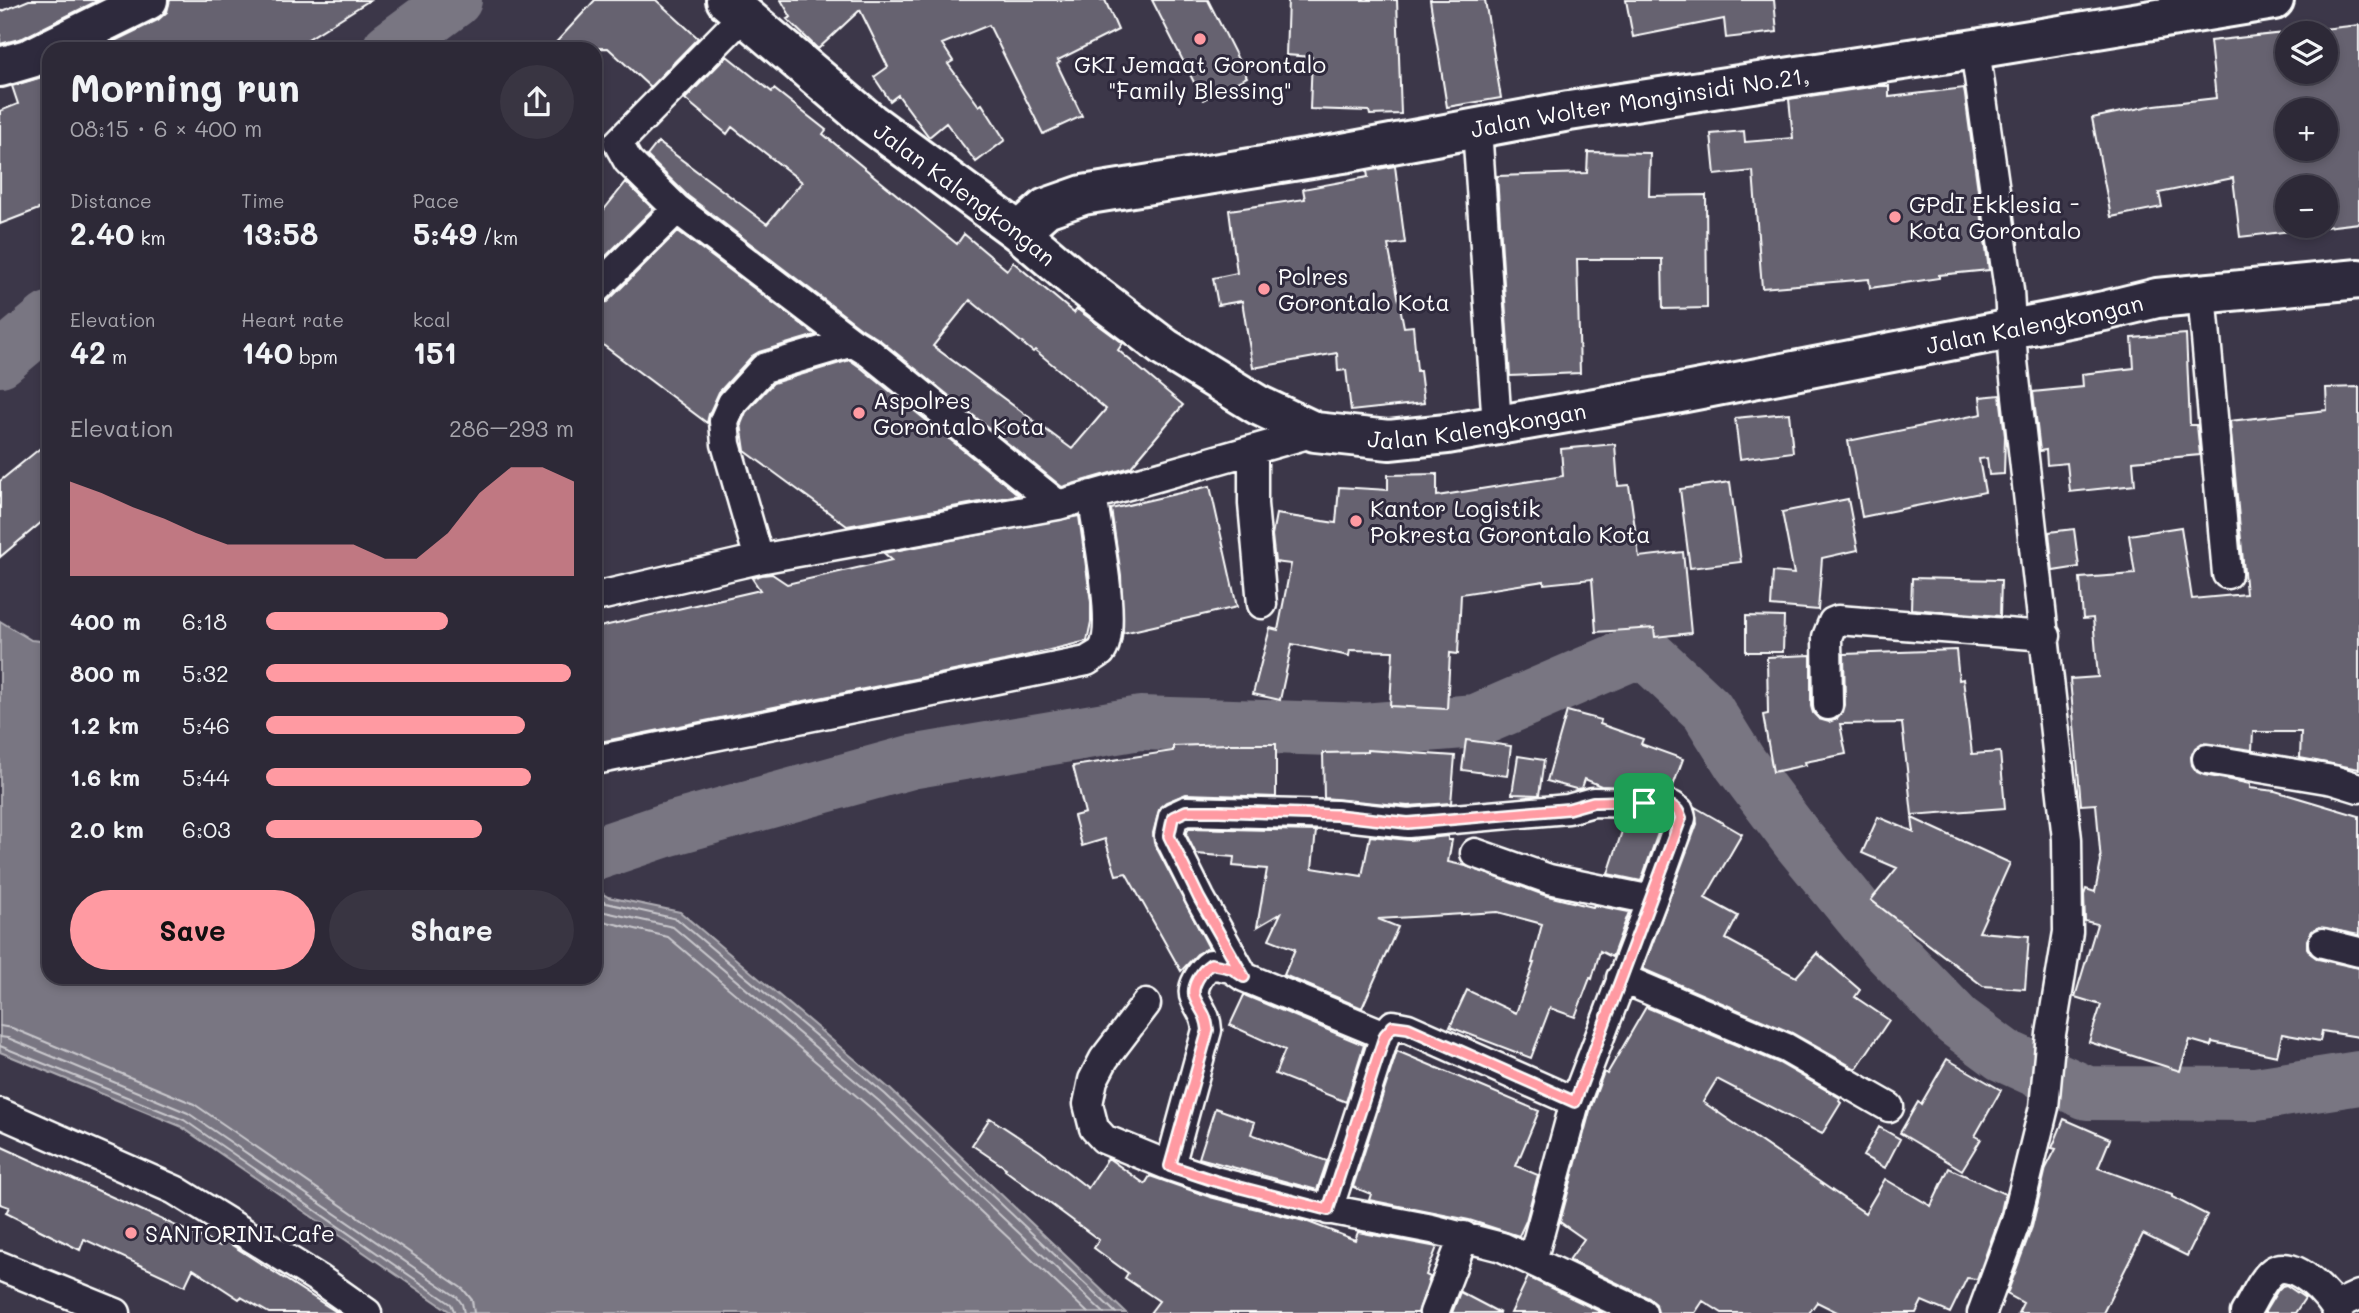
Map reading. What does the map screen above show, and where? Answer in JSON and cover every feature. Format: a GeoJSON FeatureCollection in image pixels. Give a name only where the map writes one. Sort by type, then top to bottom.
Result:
{"type":"FeatureCollection","features":[{"type":"Feature","properties":{"kind":"highway"},"geometry":{"type":"LineString","coordinates":[[63,42],[148,0]]}},
{"type":"Feature","properties":{"kind":"highway","name":"Jalan Wolter Monginsidi No.21,"},"geometry":{"type":"LineString","coordinates":[[1019,232],[1046,208],[1083,195],[1343,153],[1569,111],[2274,0]]}},
{"type":"Feature","properties":{"kind":"highway","name":"Jalan Kalengkongan"},"geometry":{"type":"LineString","coordinates":[[735,8],[871,123],[1019,232],[1078,282],[1165,348],[1258,405],[1315,432],[1389,440],[1497,426],[2010,329],[2157,298],[2359,279]]}},
{"type":"Feature","properties":{"kind":"highway"},"geometry":{"type":"LineString","coordinates":[[0,67],[42,52]]}},
{"type":"Feature","properties":{"kind":"street"},"geometry":{"type":"LineString","coordinates":[[735,8],[607,140],[677,209],[870,353],[1058,505]]}},
{"type":"Feature","properties":{"kind":"street"},"geometry":{"type":"LineString","coordinates":[[1975,49],[2009,290],[2010,329],[2046,636],[2067,839],[2068,932],[2051,1034],[2044,1107],[2016,1221],[1982,1313]]}},
{"type":"Feature","properties":{"kind":"street"},"geometry":{"type":"LineString","coordinates":[[1477,128],[1497,426]]}},
{"type":"Feature","properties":{"kind":"street"},"geometry":{"type":"LineString","coordinates":[[602,283],[677,209]]}},
{"type":"Feature","properties":{"kind":"street"},"geometry":{"type":"LineString","coordinates":[[2202,293],[2227,573]]}},
{"type":"Feature","properties":{"kind":"street"},"geometry":{"type":"LineString","coordinates":[[759,559],[726,444],[724,421],[732,402],[764,368],[852,342]]}},
{"type":"Feature","properties":{"kind":"street"},"geometry":{"type":"LineString","coordinates":[[602,595],[759,559],[1058,505],[1315,432]]}},
{"type":"Feature","properties":{"kind":"street"},"geometry":{"type":"LineString","coordinates":[[1253,450],[1253,504],[1262,604]]}},
{"type":"Feature","properties":{"kind":"street"},"geometry":{"type":"LineString","coordinates":[[602,759],[1087,661],[1101,651],[1107,636],[1109,611],[1092,495]]}},
{"type":"Feature","properties":{"kind":"street"},"geometry":{"type":"LineString","coordinates":[[1828,705],[1827,637],[1833,622],[1838,620],[2046,636]]}},
{"type":"Feature","properties":{"kind":"street"},"geometry":{"type":"LineString","coordinates":[[2207,759],[2333,780],[2359,788]]}},
{"type":"Feature","properties":{"kind":"street"},"geometry":{"type":"LineString","coordinates":[[1244,977],[1199,898],[1169,836],[1173,817],[1186,811],[1336,815],[1408,823],[1568,809],[1593,802],[1644,803],[1672,806],[1679,811],[1681,818],[1575,1102],[1532,1261]]}},
{"type":"Feature","properties":{"kind":"street"},"geometry":{"type":"LineString","coordinates":[[1475,853],[1549,878],[1651,900]]}},
{"type":"Feature","properties":{"kind":"street"},"geometry":{"type":"LineString","coordinates":[[2323,943],[2359,952]]}},
{"type":"Feature","properties":{"kind":"street"},"geometry":{"type":"LineString","coordinates":[[1170,1166],[1208,1030],[1206,1016],[1193,992],[1200,976],[1211,964],[1231,968],[1244,977],[1385,1035]]}},
{"type":"Feature","properties":{"kind":"street"},"geometry":{"type":"LineString","coordinates":[[1622,978],[1786,1048],[1889,1107]]}},
{"type":"Feature","properties":{"kind":"street"},"geometry":{"type":"LineString","coordinates":[[1146,1004],[1104,1059],[1093,1080],[1088,1104],[1094,1128],[1104,1139],[1215,1181],[1328,1210],[1464,1236],[1502,1247],[1642,1313]]}},
{"type":"Feature","properties":{"kind":"street"},"geometry":{"type":"LineString","coordinates":[[1328,1210],[1385,1035],[1393,1026],[1408,1028],[1575,1102]]}},
{"type":"Feature","properties":{"kind":"street"},"geometry":{"type":"LineString","coordinates":[[0,1113],[175,1190],[318,1279],[367,1313]]}},
{"type":"Feature","properties":{"kind":"street"},"geometry":{"type":"LineString","coordinates":[[1434,1313],[1464,1236]]}},
{"type":"Feature","properties":{"kind":"street"},"geometry":{"type":"LineString","coordinates":[[0,1266],[116,1313]]}},
{"type":"Feature","properties":{"kind":"street"},"geometry":{"type":"LineString","coordinates":[[2245,1313],[2273,1272],[2281,1268],[2306,1276],[2344,1305]]}},
{"type":"Feature","properties":{"kind":"water"},"geometry":{"type":"Polygon","coordinates":[[[0,621],[31,640],[42,641],[42,984],[602,984],[602,893],[608,897],[680,912],[890,1089],[1126,1313],[452,1313],[180,1126],[0,1052],[0,621]]]}},
{"type":"Feature","properties":{"kind":"building"},"geometry":{"type":"Polygon","coordinates":[[[29,0],[99,0],[23,38],[0,44],[0,12],[29,0]]]}},
{"type":"Feature","properties":{"kind":"building"},"geometry":{"type":"Polygon","coordinates":[[[170,0],[370,0],[303,42],[112,42],[158,20],[167,12],[170,0]]]}},
{"type":"Feature","properties":{"kind":"building"},"geometry":{"type":"Polygon","coordinates":[[[595,0],[656,0],[698,38],[650,87],[608,48],[602,48],[602,42],[556,42],[595,0]]]}},
{"type":"Feature","properties":{"kind":"building"},"geometry":{"type":"Polygon","coordinates":[[[781,0],[1105,0],[1118,30],[1058,60],[1060,62],[1057,64],[1082,116],[1043,134],[989,25],[942,44],[953,61],[948,64],[979,106],[982,104],[1005,140],[976,162],[946,123],[929,137],[898,95],[890,101],[874,77],[888,67],[860,10],[818,49],[787,19],[791,17],[781,0]]]}},
{"type":"Feature","properties":{"kind":"building","name":"GKI Jemaat Gorontalo \"Family Blessing\""},"geometry":{"type":"Polygon","coordinates":[[[1152,0],[1208,0],[1247,77],[1203,100],[1152,0]]]}},
{"type":"Feature","properties":{"kind":"building"},"geometry":{"type":"Polygon","coordinates":[[[1288,0],[1397,0],[1401,114],[1370,115],[1369,111],[1310,109],[1312,57],[1286,55],[1288,0]]]}},
{"type":"Feature","properties":{"kind":"building"},"geometry":{"type":"Polygon","coordinates":[[[1430,0],[1485,0],[1501,98],[1447,107],[1430,0]]]}},
{"type":"Feature","properties":{"kind":"building"},"geometry":{"type":"Polygon","coordinates":[[[1626,0],[1774,0],[1777,32],[1726,38],[1724,19],[1633,37],[1626,0]]]}},
{"type":"Feature","properties":{"kind":"building"},"geometry":{"type":"Polygon","coordinates":[[[2359,25],[2359,223],[2338,225],[2338,175],[2275,175],[2275,233],[2240,237],[2233,178],[2159,193],[2162,207],[2111,217],[2092,118],[2155,105],[2216,98],[2210,41],[2275,34],[2275,84],[2338,84],[2338,27],[2359,25]]]}},
{"type":"Feature","properties":{"kind":"building"},"geometry":{"type":"Polygon","coordinates":[[[727,56],[826,130],[823,134],[957,244],[964,234],[1007,270],[1013,262],[1074,313],[1077,309],[1123,343],[1118,350],[1183,405],[1131,467],[1062,487],[880,340],[688,196],[647,156],[658,142],[767,224],[802,182],[732,127],[727,134],[685,99],[727,56]],[[970,300],[933,346],[1072,449],[1106,409],[1035,350],[1033,352],[970,300]]]}},
{"type":"Feature","properties":{"kind":"building"},"geometry":{"type":"Polygon","coordinates":[[[42,77],[42,208],[0,224],[0,111],[18,104],[12,86],[42,77]]]}},
{"type":"Feature","properties":{"kind":"building"},"geometry":{"type":"Polygon","coordinates":[[[1889,86],[1889,97],[1964,88],[1989,270],[1939,275],[1939,278],[1870,288],[1869,279],[1762,288],[1753,171],[1715,175],[1711,134],[1744,131],[1745,142],[1793,138],[1789,99],[1889,86]]]}},
{"type":"Feature","properties":{"kind":"building"},"geometry":{"type":"Polygon","coordinates":[[[1588,152],[1650,153],[1649,196],[1706,195],[1707,308],[1663,309],[1662,259],[1577,259],[1580,373],[1510,376],[1497,176],[1587,173],[1588,152]]]}},
{"type":"Feature","properties":{"kind":"building"},"geometry":{"type":"Polygon","coordinates":[[[1395,166],[1405,243],[1388,245],[1404,327],[1413,326],[1417,371],[1420,371],[1424,403],[1351,411],[1346,370],[1338,371],[1337,353],[1253,368],[1242,301],[1218,305],[1213,278],[1237,273],[1229,210],[1305,199],[1303,189],[1368,177],[1367,171],[1395,166]]]}},
{"type":"Feature","properties":{"kind":"building"},"geometry":{"type":"Polygon","coordinates":[[[626,182],[653,209],[602,260],[602,212],[626,182]]]}},
{"type":"Feature","properties":{"kind":"building"},"geometry":{"type":"Polygon","coordinates":[[[678,231],[816,335],[752,356],[719,392],[707,423],[602,344],[602,304],[607,302],[678,231]]]}},
{"type":"Feature","properties":{"kind":"building"},"geometry":{"type":"Polygon","coordinates":[[[2186,334],[2190,425],[2197,425],[2200,455],[2133,461],[2135,485],[2070,492],[2067,463],[2047,465],[2046,450],[2040,451],[2033,392],[2083,387],[2082,374],[2134,368],[2132,338],[2186,334]]]}},
{"type":"Feature","properties":{"kind":"building"},"geometry":{"type":"Polygon","coordinates":[[[850,360],[1019,495],[847,526],[745,451],[741,424],[746,412],[773,383],[850,360]]]}},
{"type":"Feature","properties":{"kind":"building"},"geometry":{"type":"Polygon","coordinates":[[[2359,387],[2359,769],[2300,758],[2301,732],[2253,732],[2252,750],[2202,743],[2195,748],[2191,757],[2197,772],[2204,775],[2250,784],[2250,788],[2275,791],[2359,816],[2359,935],[2319,927],[2312,931],[2307,940],[2307,948],[2318,959],[2359,968],[2359,1037],[2322,1031],[2320,1041],[2282,1034],[2277,1056],[2212,1042],[2211,1046],[2190,1040],[2180,1071],[2089,1042],[2101,1005],[2075,997],[2097,924],[2085,921],[2084,895],[2086,889],[2095,892],[2101,862],[2096,804],[2081,805],[2070,679],[2098,677],[2093,618],[2083,619],[2080,578],[2135,574],[2129,535],[2181,527],[2192,599],[2246,594],[2230,421],[2327,410],[2326,388],[2359,387]]]}},
{"type":"Feature","properties":{"kind":"building"},"geometry":{"type":"Polygon","coordinates":[[[2000,395],[2005,436],[2004,474],[1989,475],[1987,458],[1979,459],[1985,492],[1862,517],[1848,441],[1982,414],[1980,397],[2000,395]]]}},
{"type":"Feature","properties":{"kind":"building"},"geometry":{"type":"Polygon","coordinates":[[[1789,413],[1793,452],[1740,459],[1735,418],[1789,413]]]}},
{"type":"Feature","properties":{"kind":"building"},"geometry":{"type":"Polygon","coordinates":[[[1615,444],[1618,486],[1629,485],[1639,557],[1683,552],[1691,633],[1655,637],[1654,628],[1596,632],[1592,579],[1544,584],[1544,581],[1461,594],[1458,654],[1450,653],[1447,709],[1390,706],[1393,651],[1350,650],[1349,656],[1292,644],[1280,700],[1253,694],[1270,628],[1278,630],[1291,564],[1275,562],[1272,535],[1276,514],[1336,523],[1339,487],[1388,490],[1388,475],[1437,474],[1437,496],[1563,476],[1561,449],[1615,444]]]}},
{"type":"Feature","properties":{"kind":"building"},"geometry":{"type":"Polygon","coordinates":[[[42,447],[42,522],[0,557],[0,481],[42,447]]]}},
{"type":"Feature","properties":{"kind":"building"},"geometry":{"type":"Polygon","coordinates":[[[1730,482],[1741,562],[1690,568],[1680,489],[1730,482]]]}},
{"type":"Feature","properties":{"kind":"building"},"geometry":{"type":"Polygon","coordinates":[[[1210,486],[1237,607],[1123,633],[1121,575],[1111,509],[1210,486]]]}},
{"type":"Feature","properties":{"kind":"building"},"geometry":{"type":"Polygon","coordinates":[[[1848,499],[1858,550],[1822,558],[1818,610],[1771,606],[1773,572],[1794,574],[1782,512],[1848,499]]]}},
{"type":"Feature","properties":{"kind":"building"},"geometry":{"type":"Polygon","coordinates":[[[1079,516],[1091,602],[1087,641],[1004,661],[602,742],[602,626],[760,590],[752,578],[762,575],[772,574],[787,584],[892,560],[884,553],[1079,516]]]}},
{"type":"Feature","properties":{"kind":"building"},"geometry":{"type":"Polygon","coordinates":[[[2074,529],[2079,567],[2053,571],[2049,532],[2074,529]]]}},
{"type":"Feature","properties":{"kind":"building"},"geometry":{"type":"Polygon","coordinates":[[[1912,578],[2001,580],[2000,616],[1911,609],[1912,578]]]}},
{"type":"Feature","properties":{"kind":"building"},"geometry":{"type":"Polygon","coordinates":[[[1746,616],[1784,617],[1783,652],[1746,652],[1746,616]]]}},
{"type":"Feature","properties":{"kind":"building"},"geometry":{"type":"Polygon","coordinates":[[[1956,650],[1959,680],[1963,679],[1972,754],[2000,752],[2005,808],[1912,815],[1902,723],[1840,724],[1846,754],[1773,772],[1763,715],[1768,714],[1767,657],[1811,655],[1811,706],[1819,719],[1829,722],[1837,719],[1845,705],[1844,654],[1956,650]]]}},
{"type":"Feature","properties":{"kind":"building"},"geometry":{"type":"Polygon","coordinates":[[[1567,711],[1601,720],[1600,724],[1643,739],[1641,744],[1683,759],[1672,789],[1601,786],[1585,779],[1582,788],[1576,789],[1547,781],[1567,711]]]}},
{"type":"Feature","properties":{"kind":"building"},"geometry":{"type":"Polygon","coordinates":[[[1466,740],[1511,746],[1507,776],[1462,770],[1466,740]]]}},
{"type":"Feature","properties":{"kind":"building"},"geometry":{"type":"Polygon","coordinates":[[[1276,744],[1276,797],[1186,794],[1160,807],[1153,833],[1154,843],[1209,948],[1197,954],[1181,971],[1126,873],[1116,875],[1105,839],[1082,846],[1074,816],[1085,813],[1073,766],[1173,751],[1173,746],[1276,744]]]}},
{"type":"Feature","properties":{"kind":"building"},"geometry":{"type":"Polygon","coordinates":[[[1367,750],[1455,756],[1451,803],[1408,806],[1324,798],[1323,753],[1367,750]]]}},
{"type":"Feature","properties":{"kind":"building"},"geometry":{"type":"Polygon","coordinates":[[[1518,756],[1544,760],[1539,795],[1512,794],[1518,756]]]}},
{"type":"Feature","properties":{"kind":"building"},"geometry":{"type":"Polygon","coordinates":[[[1695,807],[1742,834],[1705,898],[1738,916],[1726,939],[1796,977],[1817,953],[1860,990],[1855,997],[1889,1020],[1856,1069],[1792,1033],[1643,969],[1697,824],[1695,807]]]}},
{"type":"Feature","properties":{"kind":"building"},"geometry":{"type":"Polygon","coordinates":[[[1878,817],[1914,832],[1912,818],[2010,863],[1979,932],[2029,936],[2025,989],[1983,986],[1871,900],[1897,868],[1862,853],[1878,817]]]}},
{"type":"Feature","properties":{"kind":"building"},"geometry":{"type":"Polygon","coordinates":[[[1626,819],[1662,822],[1641,881],[1608,874],[1626,819]]]}},
{"type":"Feature","properties":{"kind":"building"},"geometry":{"type":"Polygon","coordinates":[[[1189,828],[1316,831],[1312,868],[1362,876],[1370,836],[1409,840],[1448,836],[1448,840],[1452,840],[1448,862],[1544,895],[1593,907],[1594,905],[1629,912],[1612,957],[1600,951],[1592,979],[1590,978],[1575,1017],[1550,1008],[1531,1058],[1450,1027],[1467,990],[1516,1013],[1534,963],[1542,924],[1498,912],[1378,919],[1398,927],[1362,1008],[1284,975],[1295,949],[1269,939],[1281,913],[1257,927],[1267,869],[1233,866],[1234,857],[1196,854],[1186,834],[1189,828]]]}},
{"type":"Feature","properties":{"kind":"building"},"geometry":{"type":"Polygon","coordinates":[[[1244,995],[1364,1045],[1346,1102],[1275,1074],[1285,1050],[1230,1025],[1244,995]]]}},
{"type":"Feature","properties":{"kind":"building"},"geometry":{"type":"Polygon","coordinates":[[[1646,1007],[1779,1063],[1840,1098],[1841,1103],[1822,1134],[1717,1079],[1703,1102],[1865,1213],[1885,1179],[1931,1206],[1949,1168],[2005,1194],[2000,1216],[1977,1279],[1967,1278],[1950,1313],[1922,1301],[1916,1313],[1839,1313],[1817,1302],[1809,1313],[1722,1313],[1703,1301],[1695,1313],[1658,1313],[1656,1304],[1649,1298],[1569,1260],[1584,1239],[1560,1222],[1591,1107],[1604,1072],[1607,1074],[1646,1007]]]}},
{"type":"Feature","properties":{"kind":"building"},"geometry":{"type":"Polygon","coordinates":[[[1397,1051],[1539,1111],[1516,1166],[1538,1175],[1526,1221],[1519,1236],[1469,1220],[1369,1200],[1371,1194],[1353,1187],[1397,1051]]]}},
{"type":"Feature","properties":{"kind":"building"},"geometry":{"type":"Polygon","coordinates":[[[1947,1059],[2001,1090],[1975,1136],[1981,1139],[1962,1170],[1900,1133],[1918,1102],[1921,1104],[1947,1059]]]}},
{"type":"Feature","properties":{"kind":"building"},"geometry":{"type":"Polygon","coordinates":[[[1215,1108],[1255,1122],[1251,1134],[1327,1161],[1317,1190],[1199,1158],[1215,1108]]]}},
{"type":"Feature","properties":{"kind":"building"},"geometry":{"type":"Polygon","coordinates":[[[990,1118],[1040,1151],[1088,1188],[1108,1158],[1145,1184],[1150,1176],[1210,1197],[1308,1222],[1355,1240],[1358,1232],[1437,1247],[1426,1275],[1430,1277],[1418,1313],[1150,1313],[1159,1301],[1125,1278],[1128,1273],[1094,1248],[1099,1240],[972,1145],[990,1118]]]}},
{"type":"Feature","properties":{"kind":"building"},"geometry":{"type":"Polygon","coordinates":[[[2064,1119],[2110,1139],[2098,1168],[2172,1195],[2207,1215],[2187,1256],[2143,1234],[2103,1313],[2018,1313],[2023,1303],[2007,1294],[2032,1227],[2046,1168],[2056,1149],[2052,1148],[2064,1119]]]}},
{"type":"Feature","properties":{"kind":"building"},"geometry":{"type":"Polygon","coordinates":[[[1879,1127],[1900,1139],[1885,1168],[1863,1156],[1879,1127]]]}},
{"type":"Feature","properties":{"kind":"building"},"geometry":{"type":"Polygon","coordinates":[[[0,1146],[220,1246],[224,1240],[338,1313],[269,1313],[241,1297],[239,1299],[193,1269],[185,1286],[84,1239],[80,1250],[6,1213],[9,1207],[0,1204],[0,1146]]]}},
{"type":"Feature","properties":{"kind":"building"},"geometry":{"type":"Polygon","coordinates":[[[1528,1277],[1603,1313],[1511,1313],[1528,1277]]]}},
{"type":"Feature","properties":{"kind":"building"},"geometry":{"type":"Polygon","coordinates":[[[2286,1285],[2305,1298],[2295,1313],[2264,1313],[2278,1290],[2286,1285]]]}},
{"type":"Feature","properties":{"kind":"building"},"geometry":{"type":"Polygon","coordinates":[[[1460,1292],[1500,1313],[1452,1313],[1460,1292]]]}},
{"type":"Feature","properties":{"kind":"waterway"},"geometry":{"type":"LineString","coordinates":[[398,42],[455,0]]}},
{"type":"Feature","properties":{"kind":"waterway"},"geometry":{"type":"LineString","coordinates":[[0,360],[42,325]]}},
{"type":"Feature","properties":{"kind":"waterway"},"geometry":{"type":"LineString","coordinates":[[602,852],[666,830],[911,762],[1140,723],[1363,730],[1476,721],[1629,655],[1648,655],[1707,710],[1740,763],[1798,840],[1886,947],[1957,1021],[2003,1055],[2087,1093],[2256,1094],[2359,1078]]}},
{"type":"Feature","properties":{"kind":"place","name":"GKI Jemaat Gorontalo \"Family Blessing\""},"geometry":{"type":"Point","coordinates":[1200,39]}},
{"type":"Feature","properties":{"kind":"place","name":"GPdI Ekklesia - Kota Gorontalo"},"geometry":{"type":"Point","coordinates":[1895,217]}},
{"type":"Feature","properties":{"kind":"place","name":"Polres Gorontalo Kota"},"geometry":{"type":"Point","coordinates":[1264,289]}},
{"type":"Feature","properties":{"kind":"place","name":"Aspolres Gorontalo Kota"},"geometry":{"type":"Point","coordinates":[859,413]}},
{"type":"Feature","properties":{"kind":"place","name":"Kantor Logistik Pokresta Gorontalo Kota"},"geometry":{"type":"Point","coordinates":[1356,521]}},
{"type":"Feature","properties":{"kind":"place","name":"SANTORINI Cafe"},"geometry":{"type":"Point","coordinates":[131,1233]}},
{"type":"Feature","properties":{"kind":"route"},"geometry":{"type":"LineString","coordinates":[[1593,802],[1644,803],[1672,806],[1679,811],[1681,818],[1575,1102],[1399,1025],[1393,1026],[1385,1035],[1328,1210],[1215,1181],[1170,1166],[1208,1030],[1206,1016],[1193,992],[1205,968],[1211,964],[1231,968],[1244,977],[1199,898],[1169,836],[1173,817],[1186,811],[1219,811],[1336,815],[1408,823],[1568,809],[1593,802]]}}]}
